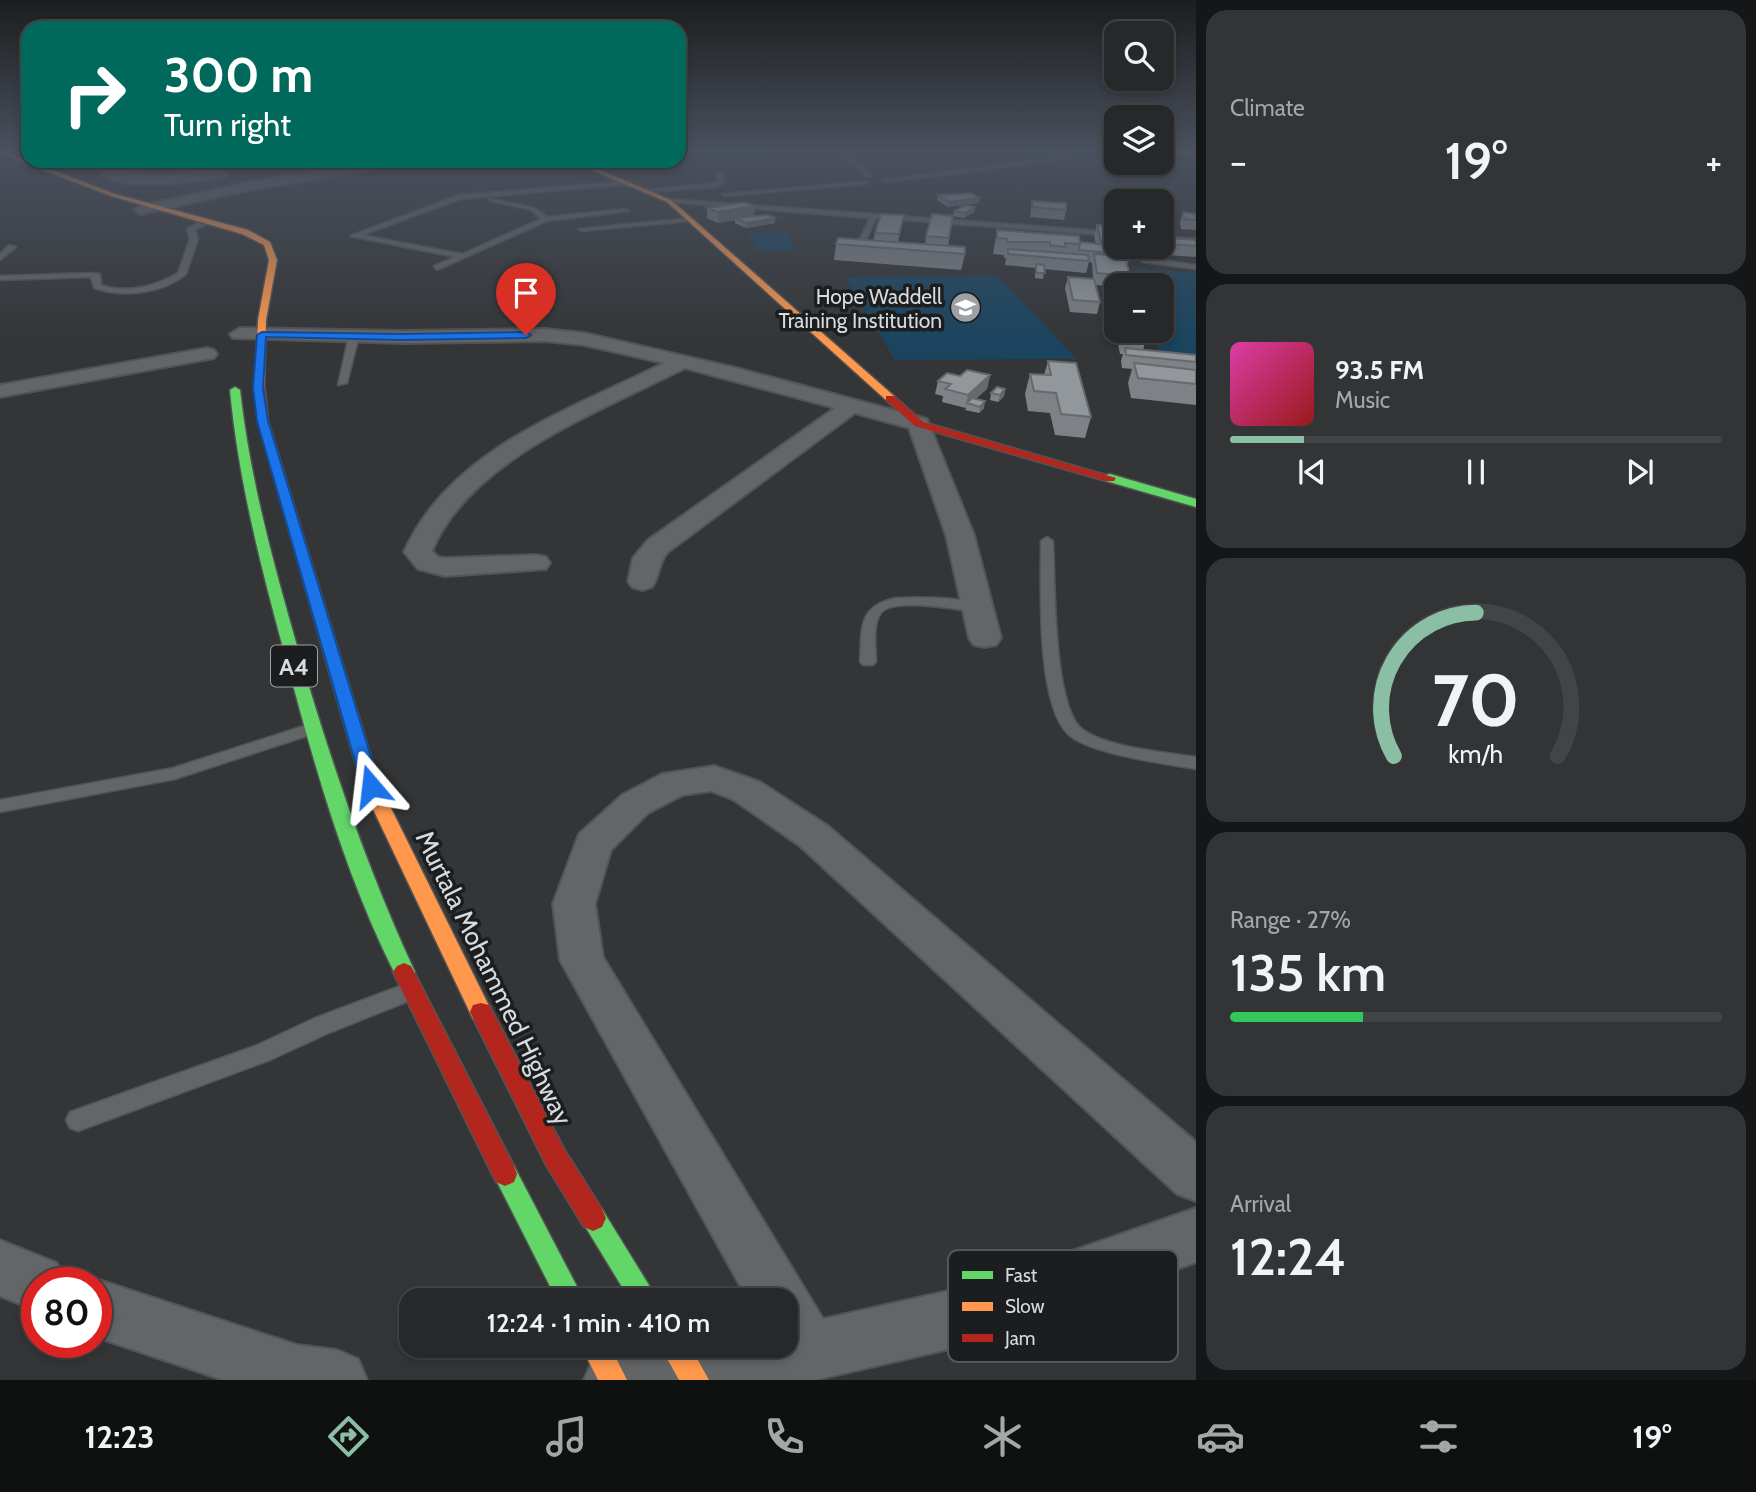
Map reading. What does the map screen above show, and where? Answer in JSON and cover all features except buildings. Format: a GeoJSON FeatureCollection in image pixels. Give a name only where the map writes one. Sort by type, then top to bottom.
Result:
{"type":"FeatureCollection","features":[{"type":"Feature","properties":{"kind":"main road","name":"Murtala Mohammed Highway"},"geometry":{"type":"LineString","coordinates":[[167,214],[239,238],[253,255]]}},
{"type":"Feature","properties":{"kind":"main road","name":"Murtala Mohammed Highway"},"geometry":{"type":"LineString","coordinates":[[175,214],[234,228],[267,244],[273,260],[262,335],[258,388],[263,421],[371,786],[477,1005],[555,1157],[637,1288]]}},
{"type":"Feature","properties":{"kind":"main road"},"geometry":{"type":"LineString","coordinates":[[685,214],[919,424],[1196,503]]}},
{"type":"Feature","properties":{"kind":"main road"},"geometry":{"type":"LineString","coordinates":[[239,341],[245,313]]}},
{"type":"Feature","properties":{"kind":"main road","name":"A4"},"geometry":{"type":"LineString","coordinates":[[234,379],[237,419],[263,554],[335,801],[375,909],[464,1099],[565,1288]]}},
{"type":"Feature","properties":{"kind":"main road"},"geometry":{"type":"LineString","coordinates":[[602,1358],[614,1380]]}},
{"type":"Feature","properties":{"kind":"street"},"geometry":{"type":"LineString","coordinates":[[239,341],[262,335],[545,335],[616,345],[684,361],[919,424],[960,535],[985,638]]}},
{"type":"Feature","properties":{"kind":"street"},"geometry":{"type":"LineString","coordinates":[[0,390],[207,355]]}},
{"type":"Feature","properties":{"kind":"street"},"geometry":{"type":"LineString","coordinates":[[536,563],[445,567],[428,563],[418,552],[434,517],[450,499],[500,457],[524,440],[684,361]]}},
{"type":"Feature","properties":{"kind":"street"},"geometry":{"type":"LineString","coordinates":[[642,581],[647,558],[658,546],[850,407]]}},
{"type":"Feature","properties":{"kind":"street"},"geometry":{"type":"LineString","coordinates":[[772,1288],[582,960],[574,904],[593,844],[635,804],[675,783],[714,778],[747,791],[814,836],[1196,1176]]}},
{"type":"Feature","properties":{"kind":"street"},"geometry":{"type":"LineString","coordinates":[[1154,1250],[1196,1235]]}},
{"type":"Feature","properties":{"kind":"street"},"geometry":{"type":"LineString","coordinates":[[0,1268],[21,1277]]}},
{"type":"Feature","properties":{"kind":"street"},"geometry":{"type":"LineString","coordinates":[[112,1313],[297,1375],[337,1380]]}},
{"type":"Feature","properties":{"kind":"street"},"geometry":{"type":"LineString","coordinates":[[798,1331],[948,1317]]}},
{"type":"Feature","properties":{"kind":"street"},"geometry":{"type":"LineString","coordinates":[[614,1380],[687,1367],[714,1358]]}},
{"type":"Feature","properties":{"kind":"lane"},"geometry":{"type":"LineString","coordinates":[[411,214],[354,236],[461,256]]}},
{"type":"Feature","properties":{"kind":"lane"},"geometry":{"type":"LineString","coordinates":[[540,214],[546,219]]}},
{"type":"Feature","properties":{"kind":"lane"},"geometry":{"type":"LineString","coordinates":[[437,268],[546,219],[592,214]]}},
{"type":"Feature","properties":{"kind":"lane"},"geometry":{"type":"LineString","coordinates":[[582,229],[657,214]]}},
{"type":"Feature","properties":{"kind":"lane"},"geometry":{"type":"LineString","coordinates":[[853,214],[1104,233]]}},
{"type":"Feature","properties":{"kind":"lane"},"geometry":{"type":"LineString","coordinates":[[859,248],[874,216]]}},
{"type":"Feature","properties":{"kind":"lane"},"geometry":{"type":"LineString","coordinates":[[0,278],[91,275],[96,276],[97,286],[107,289],[161,286],[182,274],[194,239],[191,229],[201,225]]}},
{"type":"Feature","properties":{"kind":"lane"},"geometry":{"type":"LineString","coordinates":[[991,226],[1002,238]]}},
{"type":"Feature","properties":{"kind":"lane"},"geometry":{"type":"LineString","coordinates":[[1074,241],[1080,232]]}},
{"type":"Feature","properties":{"kind":"lane"},"geometry":{"type":"LineString","coordinates":[[1174,239],[1196,241]]}},
{"type":"Feature","properties":{"kind":"lane"},"geometry":{"type":"LineString","coordinates":[[0,258],[12,247]]}},
{"type":"Feature","properties":{"kind":"lane"},"geometry":{"type":"LineString","coordinates":[[1144,259],[1196,267]]}},
{"type":"Feature","properties":{"kind":"lane"},"geometry":{"type":"LineString","coordinates":[[0,288],[10,278]]}},
{"type":"Feature","properties":{"kind":"lane"},"geometry":{"type":"LineString","coordinates":[[342,383],[354,336]]}},
{"type":"Feature","properties":{"kind":"lane"},"geometry":{"type":"LineString","coordinates":[[1047,541],[1054,676],[1060,703],[1072,730],[1087,739],[1119,748],[1196,763]]}},
{"type":"Feature","properties":{"kind":"lane"},"geometry":{"type":"LineString","coordinates":[[868,662],[871,622],[875,610],[884,604],[930,603],[978,608]]}},
{"type":"Feature","properties":{"kind":"lane"},"geometry":{"type":"LineString","coordinates":[[0,806],[175,773],[313,728]]}},
{"type":"Feature","properties":{"kind":"lane"},"geometry":{"type":"LineString","coordinates":[[78,1119],[262,1052],[413,989]]}},
{"type":"Feature","properties":{"kind":"shaded area"},"geometry":{"type":"Polygon","coordinates":[[[749,233],[787,233],[795,251],[756,250],[749,233]]]}},
{"type":"Feature","properties":{"kind":"shaded area"},"geometry":{"type":"Polygon","coordinates":[[[1137,268],[1196,273],[1196,359],[1159,356],[1156,343],[1174,343],[1174,273],[1138,273],[1137,268]]]}},
{"type":"Feature","properties":{"kind":"shaded area"},"geometry":{"type":"Polygon","coordinates":[[[998,276],[1077,359],[895,360],[845,277],[998,276]]]}},
{"type":"Feature","properties":{"kind":"traffic: fast"},"geometry":{"type":"LineString","coordinates":[[235,390],[243,458],[257,524],[303,696],[355,856],[404,972]]}},
{"type":"Feature","properties":{"kind":"traffic: fast"},"geometry":{"type":"LineString","coordinates":[[1110,478],[1196,503]]}},
{"type":"Feature","properties":{"kind":"traffic: fast"},"geometry":{"type":"LineString","coordinates":[[505,1174],[565,1288]]}},
{"type":"Feature","properties":{"kind":"traffic: fast"},"geometry":{"type":"LineString","coordinates":[[593,1218],[637,1288]]}},
{"type":"Feature","properties":{"kind":"traffic: slow"},"geometry":{"type":"LineString","coordinates":[[182,214],[245,232],[267,244],[273,260],[262,320],[260,391]]}},
{"type":"Feature","properties":{"kind":"traffic: slow"},"geometry":{"type":"LineString","coordinates":[[684,214],[890,398]]}},
{"type":"Feature","properties":{"kind":"traffic: slow"},"geometry":{"type":"LineString","coordinates":[[340,682],[371,786],[481,1012]]}},
{"type":"Feature","properties":{"kind":"traffic: slow"},"geometry":{"type":"LineString","coordinates":[[601,1358],[613,1380]]}},
{"type":"Feature","properties":{"kind":"traffic: slow"},"geometry":{"type":"LineString","coordinates":[[681,1358],[695,1380]]}},
{"type":"Feature","properties":{"kind":"traffic: jam"},"geometry":{"type":"LineString","coordinates":[[260,391],[263,421],[340,682]]}},
{"type":"Feature","properties":{"kind":"traffic: jam"},"geometry":{"type":"LineString","coordinates":[[890,398],[919,424],[1110,478]]}},
{"type":"Feature","properties":{"kind":"traffic: jam"},"geometry":{"type":"LineString","coordinates":[[404,972],[505,1174]]}},
{"type":"Feature","properties":{"kind":"traffic: jam"},"geometry":{"type":"LineString","coordinates":[[481,1012],[555,1157],[593,1218]]}},
{"type":"Feature","properties":{"kind":"place","name":"Hope Waddell Training Institution"},"geometry":{"type":"Point","coordinates":[965,308]}},
{"type":"Feature","properties":{"kind":"route"},"geometry":{"type":"LineString","coordinates":[[371,786],[263,421],[258,388],[262,335],[526,335]]}}]}
